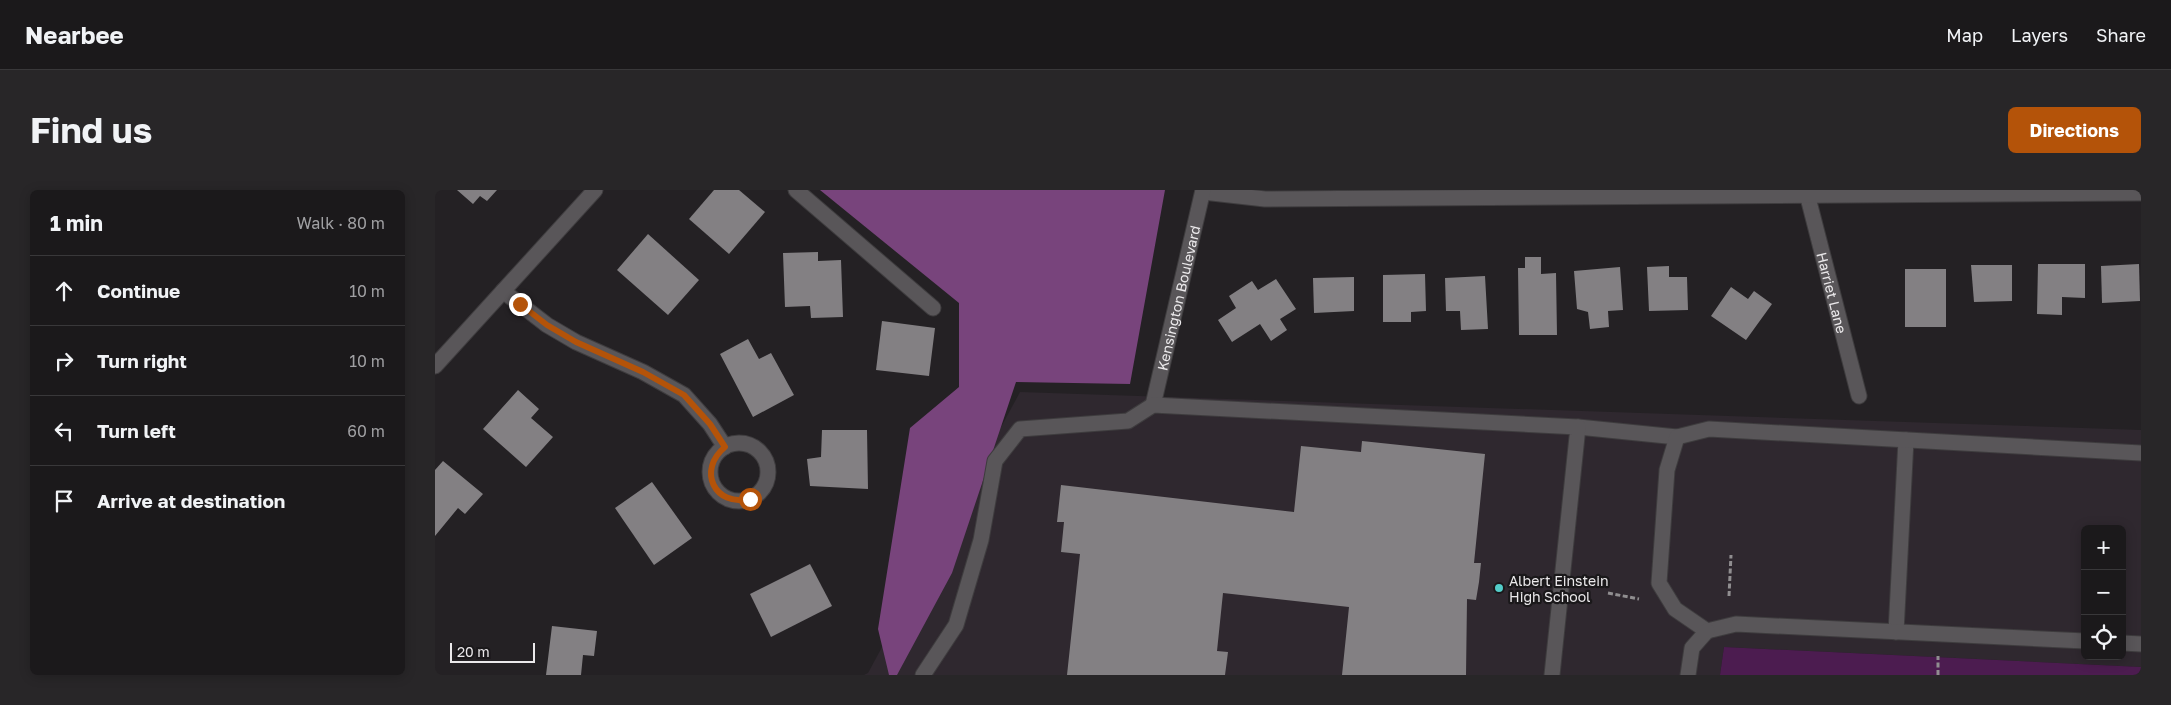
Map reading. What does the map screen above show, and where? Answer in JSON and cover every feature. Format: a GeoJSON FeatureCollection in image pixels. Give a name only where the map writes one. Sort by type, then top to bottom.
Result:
{"type":"FeatureCollection","features":[{"type":"Feature","properties":{"kind":"street"},"geometry":{"type":"LineString","coordinates":[[435,366],[595,190]]}},
{"type":"Feature","properties":{"kind":"street"},"geometry":{"type":"LineString","coordinates":[[796,190],[933,308]]}},
{"type":"Feature","properties":{"kind":"street"},"geometry":{"type":"LineString","coordinates":[[1203,191],[1265,199],[2134,192]]}},
{"type":"Feature","properties":{"kind":"street","name":"Kensington Boulevard"},"geometry":{"type":"LineString","coordinates":[[1153,405],[1203,191]]}},
{"type":"Feature","properties":{"kind":"street","name":"Harriet Lane"},"geometry":{"type":"LineString","coordinates":[[1807,194],[1859,396]]}},
{"type":"Feature","properties":{"kind":"street"},"geometry":{"type":"LineString","coordinates":[[503,291],[547,325],[576,342],[643,372],[684,395],[710,424],[725,447]]}},
{"type":"Feature","properties":{"kind":"street"},"geometry":{"type":"LineString","coordinates":[[923,675],[956,625],[981,540],[995,461],[1020,429],[1128,421],[1153,405],[1578,427],[1677,437],[1709,429],[2141,453]]}},
{"type":"Feature","properties":{"kind":"street"},"geometry":{"type":"LineString","coordinates":[[1552,675],[1578,427]]}},
{"type":"Feature","properties":{"kind":"street"},"geometry":{"type":"LineString","coordinates":[[1677,437],[1667,470],[1659,583],[1675,609],[1707,631]]}},
{"type":"Feature","properties":{"kind":"street"},"geometry":{"type":"LineString","coordinates":[[1896,632],[1906,440]]}},
{"type":"Feature","properties":{"kind":"street"},"geometry":{"type":"LineString","coordinates":[[1688,675],[1692,648],[1707,631],[1736,624],[2081,641]]}},
{"type":"Feature","properties":{"kind":"street"},"geometry":{"type":"LineString","coordinates":[[2126,643],[2141,644]]}},
{"type":"Feature","properties":{"kind":"path"},"geometry":{"type":"LineString","coordinates":[[1729,596],[1731,555]]}},
{"type":"Feature","properties":{"kind":"path"},"geometry":{"type":"LineString","coordinates":[[1608,593],[1639,599]]}},
{"type":"Feature","properties":{"kind":"path"},"geometry":{"type":"LineString","coordinates":[[1938,652],[1938,675]]}},
{"type":"Feature","properties":{"kind":"shaded area"},"geometry":{"type":"Polygon","coordinates":[[[820,190],[1165,190],[1130,384],[1016,382],[952,573],[897,675],[889,675],[878,629],[910,428],[959,387],[959,303],[820,190]]]}},
{"type":"Feature","properties":{"kind":"shaded area","name":"Albert Einstein High School"},"geometry":{"type":"Polygon","coordinates":[[[1020,392],[2141,430],[2141,667],[1724,647],[1720,675],[864,675],[868,673],[1020,392]]]}},
{"type":"Feature","properties":{"kind":"shaded area"},"geometry":{"type":"Polygon","coordinates":[[[1724,647],[2141,667],[2141,675],[1720,675],[1724,647]]]}},
{"type":"Feature","properties":{"kind":"building"},"geometry":{"type":"Polygon","coordinates":[[[457,190],[497,190],[487,201],[480,196],[473,204],[457,190]]]}},
{"type":"Feature","properties":{"kind":"building"},"geometry":{"type":"Polygon","coordinates":[[[714,190],[739,190],[765,212],[729,254],[689,219],[714,190]]]}},
{"type":"Feature","properties":{"kind":"building"},"geometry":{"type":"Polygon","coordinates":[[[648,234],[699,280],[668,315],[617,270],[648,234]]]}},
{"type":"Feature","properties":{"kind":"building"},"geometry":{"type":"Polygon","coordinates":[[[818,252],[818,261],[841,260],[843,317],[811,318],[810,306],[785,307],[783,253],[818,252]]]}},
{"type":"Feature","properties":{"kind":"building"},"geometry":{"type":"Polygon","coordinates":[[[1525,257],[1541,257],[1541,274],[1556,273],[1557,335],[1519,335],[1518,268],[1525,268],[1525,257]]]}},
{"type":"Feature","properties":{"kind":"building"},"geometry":{"type":"Polygon","coordinates":[[[2038,264],[2085,264],[2085,298],[2062,297],[2062,315],[2037,314],[2038,264]]]}},
{"type":"Feature","properties":{"kind":"building"},"geometry":{"type":"Polygon","coordinates":[[[2139,264],[2140,301],[2102,303],[2101,266],[2139,264]]]}},
{"type":"Feature","properties":{"kind":"building"},"geometry":{"type":"Polygon","coordinates":[[[1971,265],[2012,265],[2012,301],[1974,302],[1971,265]]]}},
{"type":"Feature","properties":{"kind":"building"},"geometry":{"type":"Polygon","coordinates":[[[1669,266],[1669,277],[1687,277],[1688,310],[1649,311],[1647,267],[1669,266]]]}},
{"type":"Feature","properties":{"kind":"building"},"geometry":{"type":"Polygon","coordinates":[[[1620,267],[1623,310],[1608,311],[1609,327],[1590,329],[1588,312],[1577,309],[1574,271],[1620,267]]]}},
{"type":"Feature","properties":{"kind":"building"},"geometry":{"type":"Polygon","coordinates":[[[1905,269],[1946,269],[1946,327],[1905,327],[1905,269]]]}},
{"type":"Feature","properties":{"kind":"building"},"geometry":{"type":"Polygon","coordinates":[[[1425,274],[1426,311],[1411,312],[1411,322],[1383,322],[1383,275],[1425,274]]]}},
{"type":"Feature","properties":{"kind":"building"},"geometry":{"type":"Polygon","coordinates":[[[1485,276],[1488,329],[1461,330],[1460,311],[1446,311],[1445,278],[1485,276]]]}},
{"type":"Feature","properties":{"kind":"building"},"geometry":{"type":"Polygon","coordinates":[[[1354,277],[1354,311],[1314,313],[1313,278],[1354,277]]]}},
{"type":"Feature","properties":{"kind":"building"},"geometry":{"type":"Polygon","coordinates":[[[1276,279],[1296,309],[1280,319],[1287,330],[1271,341],[1260,324],[1232,342],[1218,320],[1236,308],[1229,296],[1252,281],[1258,290],[1276,279]]]}},
{"type":"Feature","properties":{"kind":"building"},"geometry":{"type":"Polygon","coordinates":[[[1731,287],[1748,299],[1754,291],[1772,304],[1746,340],[1711,316],[1731,287]]]}},
{"type":"Feature","properties":{"kind":"building"},"geometry":{"type":"Polygon","coordinates":[[[882,321],[935,328],[929,376],[876,370],[882,321]]]}},
{"type":"Feature","properties":{"kind":"building"},"geometry":{"type":"Polygon","coordinates":[[[748,339],[759,359],[771,353],[794,395],[753,417],[720,354],[748,339]]]}},
{"type":"Feature","properties":{"kind":"building"},"geometry":{"type":"Polygon","coordinates":[[[518,390],[539,409],[531,418],[553,437],[526,467],[483,429],[518,390]]]}},
{"type":"Feature","properties":{"kind":"building"},"geometry":{"type":"Polygon","coordinates":[[[822,430],[867,430],[868,489],[810,486],[807,459],[821,457],[822,430]]]}},
{"type":"Feature","properties":{"kind":"building","name":"Albert Einstein High School"},"geometry":{"type":"Polygon","coordinates":[[[1362,441],[1485,454],[1474,563],[1481,563],[1479,582],[1476,600],[1467,599],[1466,675],[1342,675],[1349,607],[1223,593],[1217,651],[1228,652],[1225,675],[1067,675],[1080,554],[1061,552],[1064,522],[1057,522],[1061,485],[1294,512],[1301,446],[1361,452],[1362,441]]]}},
{"type":"Feature","properties":{"kind":"building"},"geometry":{"type":"Polygon","coordinates":[[[443,461],[483,494],[465,514],[458,508],[435,536],[435,470],[443,461]]]}},
{"type":"Feature","properties":{"kind":"building"},"geometry":{"type":"Polygon","coordinates":[[[652,482],[692,538],[654,565],[615,508],[652,482]]]}},
{"type":"Feature","properties":{"kind":"building"},"geometry":{"type":"Polygon","coordinates":[[[810,564],[832,606],[771,637],[750,594],[810,564]]]}},
{"type":"Feature","properties":{"kind":"building"},"geometry":{"type":"Polygon","coordinates":[[[552,626],[597,631],[594,656],[583,655],[581,675],[546,675],[552,626]]]}},
{"type":"Feature","properties":{"kind":"place","name":"Albert Einstein High School"},"geometry":{"type":"Point","coordinates":[1499,588]}},
{"type":"Feature","properties":{"kind":"route"},"geometry":{"type":"LineString","coordinates":[[520,304],[547,325],[576,342],[643,372],[684,395],[710,424],[725,447],[718,453],[710,470],[711,480],[716,488],[722,496],[731,500],[750,499]]}}]}
